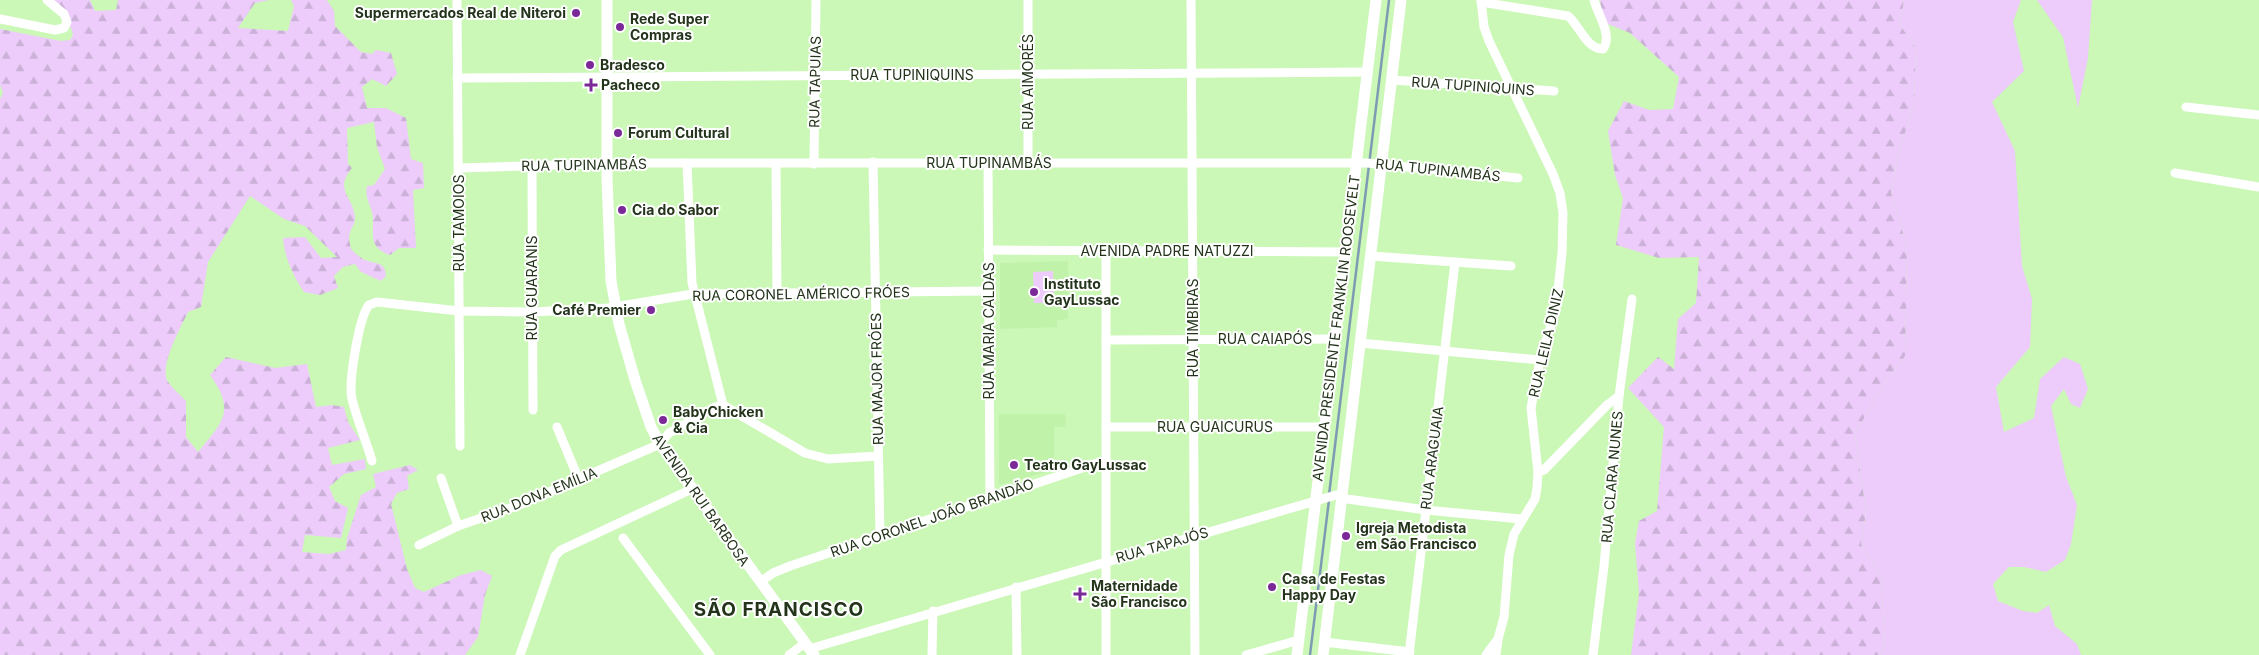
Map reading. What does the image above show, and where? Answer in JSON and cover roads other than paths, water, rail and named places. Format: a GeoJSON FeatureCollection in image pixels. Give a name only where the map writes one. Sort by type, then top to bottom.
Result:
{"type":"FeatureCollection","features":[{"type":"Feature","properties":{"kind":"main road","name":"AVENIDA RUI BARBOSA"},"geometry":{"type":"LineString","coordinates":[[607,0],[609,258],[615,307],[651,427],[660,444],[692,489],[809,649]]}},
{"type":"Feature","properties":{"kind":"main road","name":"AVENIDA PRESIDENTE FRANKLIN ROOSEVELT"},"geometry":{"type":"LineString","coordinates":[[1297,655],[1320,499],[1324,427],[1346,252],[1361,163],[1367,72],[1376,0]]}},
{"type":"Feature","properties":{"kind":"main road","name":"AVENIDA PRESIDENTE FRANKLIN ROOSEVELT"},"geometry":{"type":"LineString","coordinates":[[1323,655],[1339,496],[1371,256],[1379,164],[1392,80],[1401,0]]}},
{"type":"Feature","properties":{"kind":"street"},"geometry":{"type":"LineString","coordinates":[[0,19],[55,30],[64,28],[67,22],[64,14],[47,0]]}},
{"type":"Feature","properties":{"kind":"street","name":"RUA TAMOIOS"},"geometry":{"type":"LineString","coordinates":[[457,0],[460,446]]}},
{"type":"Feature","properties":{"kind":"street","name":"RUA TAPUIAS"},"geometry":{"type":"LineString","coordinates":[[814,164],[816,0]]}},
{"type":"Feature","properties":{"kind":"street","name":"RUA AIMORÉS"},"geometry":{"type":"LineString","coordinates":[[1028,0],[1028,164]]}},
{"type":"Feature","properties":{"kind":"street","name":"RUA TIMBIRAS"},"geometry":{"type":"LineString","coordinates":[[1191,0],[1195,655]]}},
{"type":"Feature","properties":{"kind":"street"},"geometry":{"type":"LineString","coordinates":[[1481,1],[1568,16],[1575,21],[1591,46],[1596,49],[1603,49],[1606,45],[1607,35],[1594,0]]}},
{"type":"Feature","properties":{"kind":"street","name":"RUA LEILA DINIZ"},"geometry":{"type":"LineString","coordinates":[[1481,1],[1484,27],[1553,174],[1560,193],[1564,213],[1556,309],[1540,360],[1531,408],[1538,472],[1535,499],[1521,518],[1514,534],[1509,555],[1504,617],[1496,655]]}},
{"type":"Feature","properties":{"kind":"street","name":"RUA TUPINIQUINS"},"geometry":{"type":"LineString","coordinates":[[457,78],[1367,72]]}},
{"type":"Feature","properties":{"kind":"street","name":"RUA TUPINIQUINS"},"geometry":{"type":"LineString","coordinates":[[1392,80],[1554,91]]}},
{"type":"Feature","properties":{"kind":"street"},"geometry":{"type":"LineString","coordinates":[[2186,107],[2259,116]]}},
{"type":"Feature","properties":{"kind":"street","name":"RUA MAJOR FRÓES"},"geometry":{"type":"LineString","coordinates":[[873,162],[880,536]]}},
{"type":"Feature","properties":{"kind":"street","name":"RUA TUPINAMBÁS"},"geometry":{"type":"LineString","coordinates":[[459,168],[607,163],[1361,163],[1518,178]]}},
{"type":"Feature","properties":{"kind":"street"},"geometry":{"type":"LineString","coordinates":[[687,163],[694,294],[723,405],[805,453],[818,458],[878,456]]}},
{"type":"Feature","properties":{"kind":"street","name":"RUA MARIA CALDAS"},"geometry":{"type":"LineString","coordinates":[[988,163],[990,499]]}},
{"type":"Feature","properties":{"kind":"street"},"geometry":{"type":"LineString","coordinates":[[776,164],[777,292]]}},
{"type":"Feature","properties":{"kind":"street","name":"RUA GUARANIS"},"geometry":{"type":"LineString","coordinates":[[532,166],[533,410]]}},
{"type":"Feature","properties":{"kind":"street"},"geometry":{"type":"LineString","coordinates":[[2175,173],[2259,187]]}},
{"type":"Feature","properties":{"kind":"street","name":"AVENIDA PADRE NATUZZI"},"geometry":{"type":"LineString","coordinates":[[988,250],[1346,252]]}},
{"type":"Feature","properties":{"kind":"street"},"geometry":{"type":"LineString","coordinates":[[1106,251],[1106,655]]}},
{"type":"Feature","properties":{"kind":"street"},"geometry":{"type":"LineString","coordinates":[[1371,256],[1510,266]]}},
{"type":"Feature","properties":{"kind":"street","name":"RUA ARAGUAIA"},"geometry":{"type":"LineString","coordinates":[[1410,653],[1455,262]]}},
{"type":"Feature","properties":{"kind":"street","name":"RUA CORONEL AMÉRICO FRÓES"},"geometry":{"type":"LineString","coordinates":[[372,461],[352,397],[361,320],[368,305],[377,302],[459,311],[532,312],[615,307],[694,294],[989,292]]}},
{"type":"Feature","properties":{"kind":"street","name":"RUA CLARA NUNES"},"geometry":{"type":"LineString","coordinates":[[1593,655],[1604,566],[1619,396],[1632,300]]}},
{"type":"Feature","properties":{"kind":"street","name":"RUA CAIAPÓS"},"geometry":{"type":"LineString","coordinates":[[1106,340],[1335,339]]}},
{"type":"Feature","properties":{"kind":"street"},"geometry":{"type":"LineString","coordinates":[[1360,343],[1540,360]]}},
{"type":"Feature","properties":{"kind":"street"},"geometry":{"type":"LineString","coordinates":[[1538,472],[1544,470],[1607,405],[1619,396]]}},
{"type":"Feature","properties":{"kind":"street","name":"RUA DONA EMÍLIA"},"geometry":{"type":"LineString","coordinates":[[419,545],[458,526],[519,505],[660,444],[669,433],[715,407],[723,405]]}},
{"type":"Feature","properties":{"kind":"street"},"geometry":{"type":"LineString","coordinates":[[557,427],[579,480]]}},
{"type":"Feature","properties":{"kind":"street","name":"RUA GUAICURUS"},"geometry":{"type":"LineString","coordinates":[[1106,428],[1324,427]]}},
{"type":"Feature","properties":{"kind":"street","name":"RUA CORONEL JOÃO BRANDÃO"},"geometry":{"type":"LineString","coordinates":[[760,582],[773,573],[790,566],[1106,460]]}},
{"type":"Feature","properties":{"kind":"street"},"geometry":{"type":"LineString","coordinates":[[441,478],[458,526]]}},
{"type":"Feature","properties":{"kind":"street"},"geometry":{"type":"LineString","coordinates":[[520,655],[555,556],[561,550],[692,489]]}},
{"type":"Feature","properties":{"kind":"street","name":"RUA TAPAJÓS"},"geometry":{"type":"LineString","coordinates":[[809,649],[1320,499],[1339,496],[1426,510],[1521,518]]}},
{"type":"Feature","properties":{"kind":"street"},"geometry":{"type":"LineString","coordinates":[[623,538],[710,655]]}},
{"type":"Feature","properties":{"kind":"street"},"geometry":{"type":"LineString","coordinates":[[1016,587],[1017,655]]}},
{"type":"Feature","properties":{"kind":"street"},"geometry":{"type":"LineString","coordinates":[[932,655],[933,612]]}},
{"type":"Feature","properties":{"kind":"street"},"geometry":{"type":"LineString","coordinates":[[1486,655],[1498,639]]}},
{"type":"Feature","properties":{"kind":"street"},"geometry":{"type":"LineString","coordinates":[[1246,655],[1299,640]]}},
{"type":"Feature","properties":{"kind":"street"},"geometry":{"type":"LineString","coordinates":[[1324,642],[1410,653]]}},
{"type":"Feature","properties":{"kind":"street"},"geometry":{"type":"LineString","coordinates":[[789,655],[809,649]]}},
{"type":"Feature","properties":{"kind":"waterway"},"geometry":{"type":"LineString","coordinates":[[1329,495],[1389,0]]}},
{"type":"Feature","properties":{"kind":"waterway"},"geometry":{"type":"LineString","coordinates":[[1310,655],[1329,500]]}},
{"type":"Feature","properties":{"kind":"place","name":"Supermercados Real de Niteroi"},"geometry":{"type":"Point","coordinates":[576,13]}},
{"type":"Feature","properties":{"kind":"place","name":"Rede Super Compras"},"geometry":{"type":"Point","coordinates":[620,27]}},
{"type":"Feature","properties":{"kind":"place","name":"Bradesco"},"geometry":{"type":"Point","coordinates":[590,65]}},
{"type":"Feature","properties":{"kind":"place","name":"Pacheco"},"geometry":{"type":"Point","coordinates":[591,85]}},
{"type":"Feature","properties":{"kind":"place","name":"Forum Cultural"},"geometry":{"type":"Point","coordinates":[618,133]}},
{"type":"Feature","properties":{"kind":"place","name":"Cia do Sabor"},"geometry":{"type":"Point","coordinates":[622,210]}},
{"type":"Feature","properties":{"kind":"place","name":"Instituto GayLussac"},"geometry":{"type":"Point","coordinates":[1034,292]}},
{"type":"Feature","properties":{"kind":"place","name":"Café Premier"},"geometry":{"type":"Point","coordinates":[651,310]}},
{"type":"Feature","properties":{"kind":"place","name":"BabyChicken & Cia"},"geometry":{"type":"Point","coordinates":[663,420]}},
{"type":"Feature","properties":{"kind":"place","name":"Teatro GayLussac"},"geometry":{"type":"Point","coordinates":[1014,465]}},
{"type":"Feature","properties":{"kind":"place","name":"Igreja Metodista em São Francisco"},"geometry":{"type":"Point","coordinates":[1346,536]}},
{"type":"Feature","properties":{"kind":"place","name":"Casa de Festas Happy Day"},"geometry":{"type":"Point","coordinates":[1272,587]}},
{"type":"Feature","properties":{"kind":"place","name":"Maternidade São Francisco"},"geometry":{"type":"Point","coordinates":[1080,594]}},
{"type":"Feature","properties":{"kind":"district","name":"SÃO FRANCISCO"},"geometry":{"type":"Point","coordinates":[779,609]}}]}
